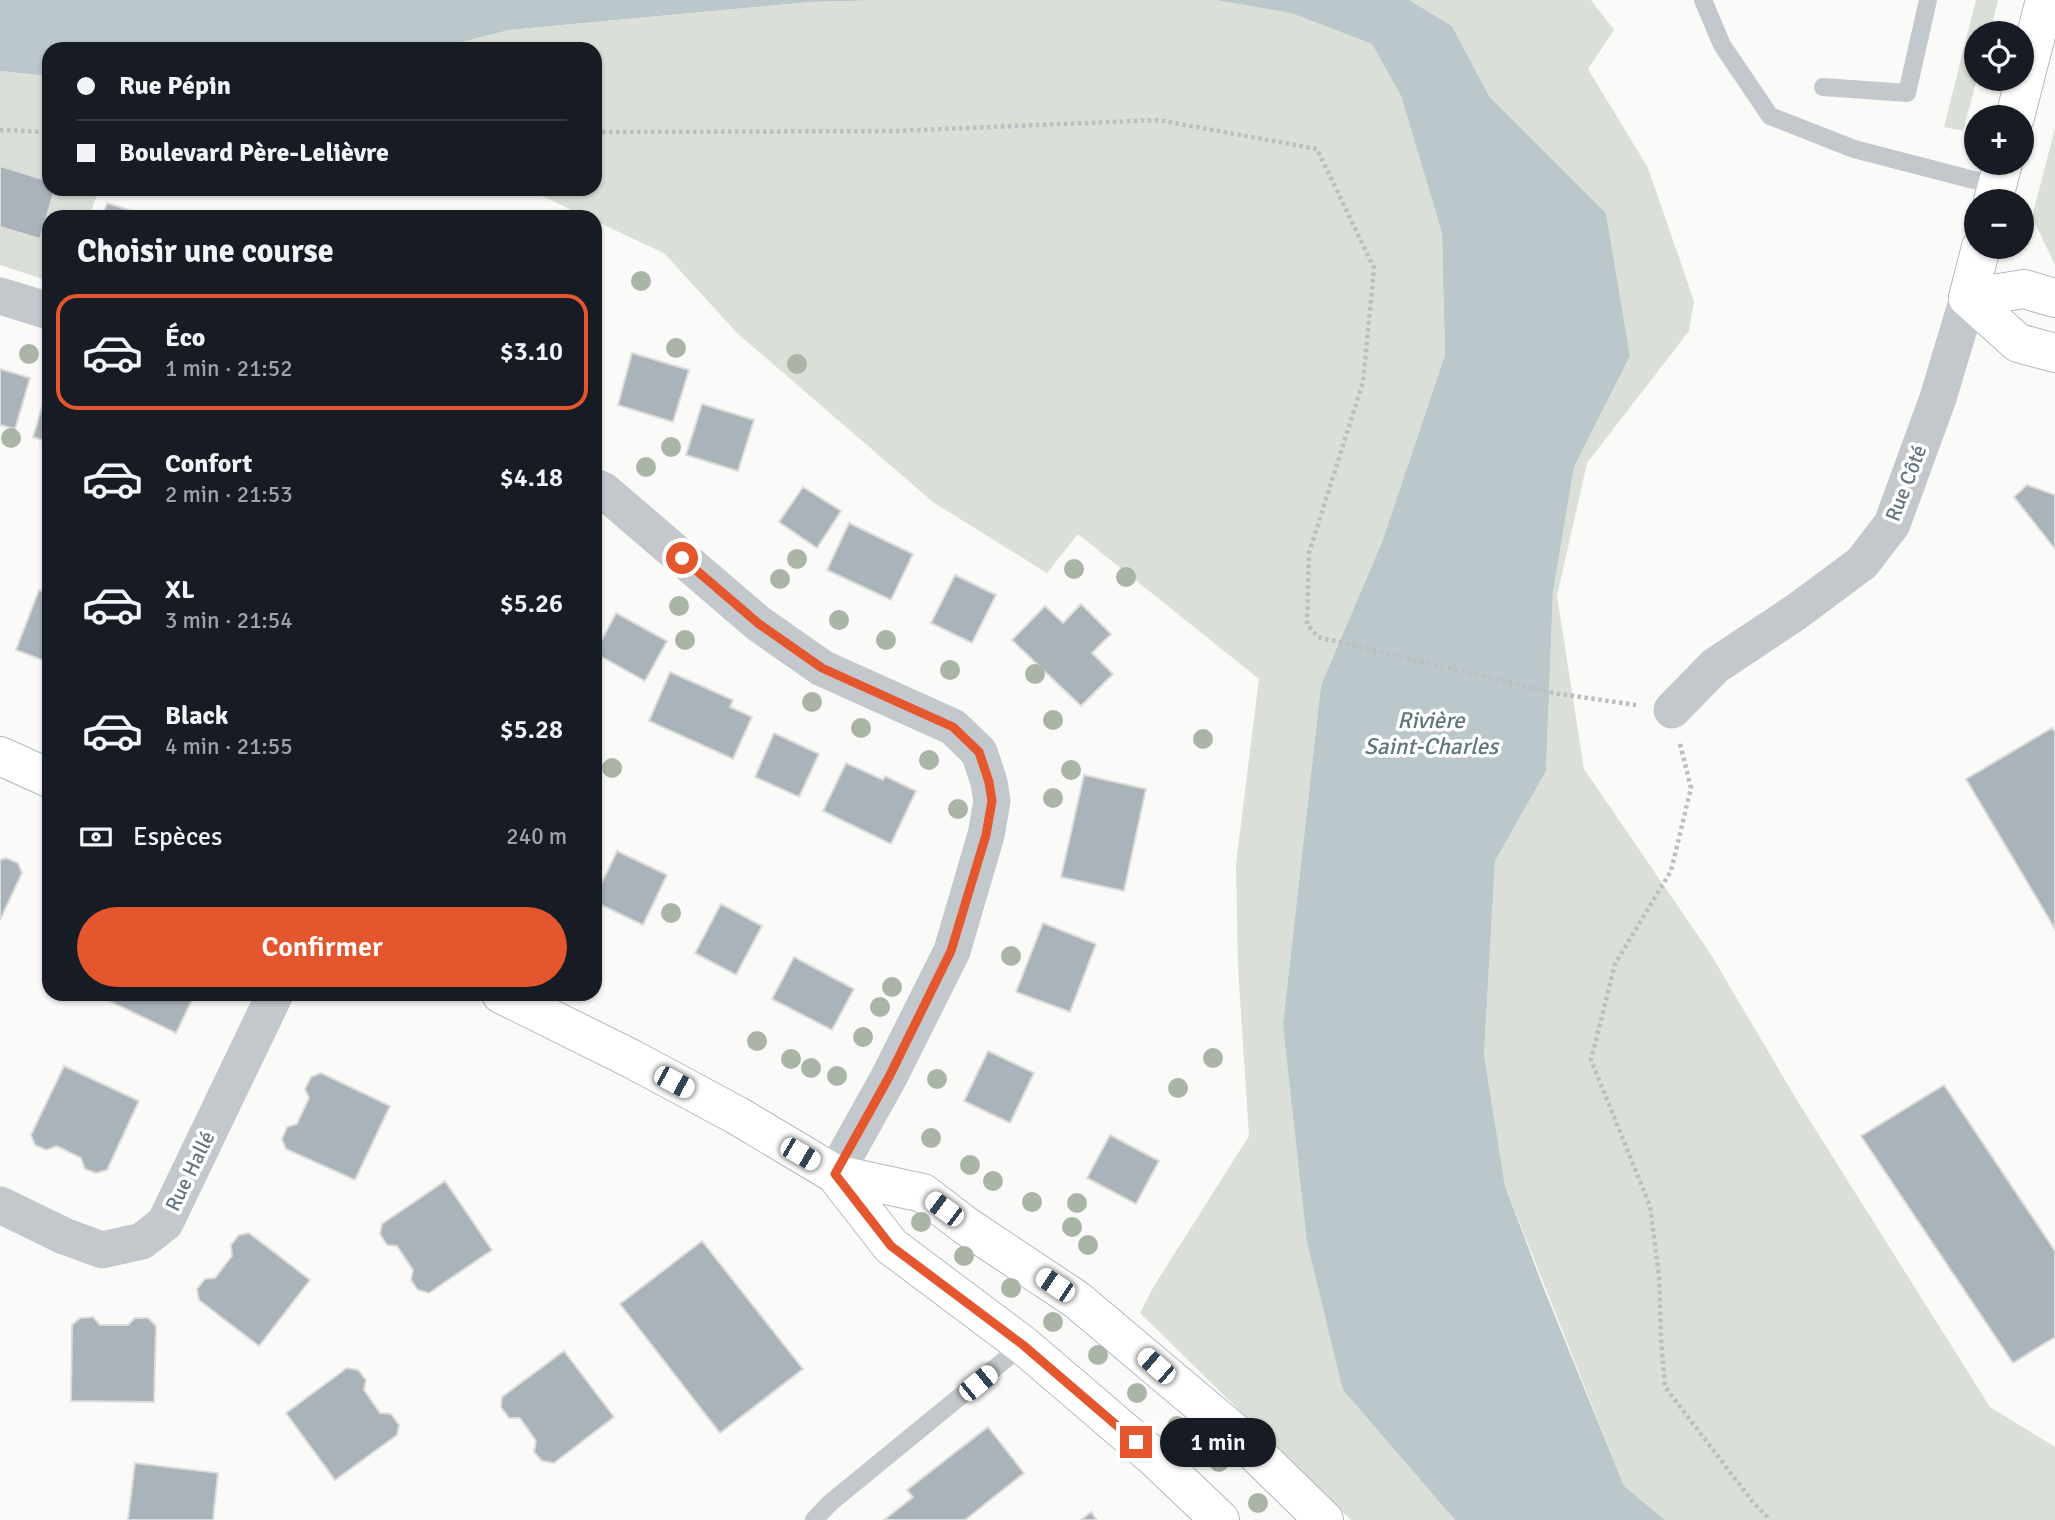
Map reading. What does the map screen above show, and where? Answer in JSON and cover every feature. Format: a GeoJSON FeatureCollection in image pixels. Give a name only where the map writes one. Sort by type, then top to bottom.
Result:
{"type":"FeatureCollection","features":[{"type":"Feature","properties":{"kind":"main road"},"geometry":{"type":"LineString","coordinates":[[2018,105],[2045,0]]}},
{"type":"Feature","properties":{"kind":"main road","name":"Rue Côté"},"geometry":{"type":"LineString","coordinates":[[1968,298],[1978,259]]}},
{"type":"Feature","properties":{"kind":"main road"},"geometry":{"type":"LineString","coordinates":[[1968,298],[2024,289],[2055,298]]}},
{"type":"Feature","properties":{"kind":"main road"},"geometry":{"type":"LineString","coordinates":[[1968,298],[2018,343],[2055,353]]}},
{"type":"Feature","properties":{"kind":"main road"},"geometry":{"type":"LineString","coordinates":[[0,756],[42,775]]}},
{"type":"Feature","properties":{"kind":"main road"},"geometry":{"type":"LineString","coordinates":[[515,1001],[726,1110],[835,1174],[923,1193],[966,1226],[1077,1300],[1236,1434],[1324,1520]]}},
{"type":"Feature","properties":{"kind":"main road"},"geometry":{"type":"LineString","coordinates":[[835,1174],[891,1246],[1023,1345],[1155,1458],[1220,1520]]}},
{"type":"Feature","properties":{"kind":"street"},"geometry":{"type":"LineString","coordinates":[[0,296],[42,309]]}},
{"type":"Feature","properties":{"kind":"street","name":"Rue Côté"},"geometry":{"type":"LineString","coordinates":[[1672,710],[1715,666],[1796,612],[1861,564],[1892,524],[1938,398],[1968,298]]}},
{"type":"Feature","properties":{"kind":"street"},"geometry":{"type":"LineString","coordinates":[[602,490],[759,624],[822,668],[953,727],[979,752],[992,801],[986,835],[951,951],[889,1077],[835,1174]]}},
{"type":"Feature","properties":{"kind":"street","name":"Rue Hallé"},"geometry":{"type":"LineString","coordinates":[[0,1205],[64,1236],[102,1250],[142,1241],[165,1223],[272,1001]]}},
{"type":"Feature","properties":{"kind":"lane"},"geometry":{"type":"LineString","coordinates":[[1703,0],[1722,45],[1770,116],[1854,149],[1998,184]]}},
{"type":"Feature","properties":{"kind":"lane"},"geometry":{"type":"LineString","coordinates":[[1823,87],[1907,93],[1928,0]]}},
{"type":"Feature","properties":{"kind":"lane"},"geometry":{"type":"LineString","coordinates":[[814,1520],[830,1503],[1023,1345]]}},
{"type":"Feature","properties":{"kind":"path"},"geometry":{"type":"LineString","coordinates":[[602,132],[895,131],[1158,120],[1317,149],[1374,268],[1363,382],[1309,553],[1307,624],[1318,637],[1553,693],[1672,710],[1690,788],[1671,871],[1615,964],[1591,1060],[1650,1206],[1658,1276],[1665,1387],[1753,1502],[1770,1520]]}},
{"type":"Feature","properties":{"kind":"path"},"geometry":{"type":"LineString","coordinates":[[0,130],[42,132]]}},
{"type":"Feature","properties":{"kind":"shaded area"},"geometry":{"type":"Polygon","coordinates":[[[1215,0],[1291,13],[1372,44],[1401,96],[1442,233],[1445,355],[1382,542],[1321,685],[1283,1024],[1343,1390],[1455,1520],[1351,1520],[1140,1313],[1154,1286],[1249,1136],[1238,968],[1236,864],[1259,679],[1078,534],[1047,573],[933,502],[737,333],[664,253],[602,224],[602,210],[572,210],[542,196],[602,196],[602,42],[462,42],[509,30],[810,2],[1215,0]]]}},
{"type":"Feature","properties":{"kind":"shaded area"},"geometry":{"type":"Polygon","coordinates":[[[1409,0],[1591,0],[1614,30],[1588,69],[1648,168],[1694,301],[1689,331],[1587,463],[1557,596],[1584,769],[1710,953],[1795,1097],[1990,1407],[2055,1447],[2055,1520],[1665,1520],[1624,1486],[1505,1186],[1484,1055],[1495,861],[1546,771],[1553,592],[1574,467],[1630,356],[1606,213],[1489,96],[1452,26],[1409,0]]]}},
{"type":"Feature","properties":{"kind":"shaded area"},"geometry":{"type":"Polygon","coordinates":[[[1976,0],[1998,0],[1993,21],[1971,21],[1976,0]]]}},
{"type":"Feature","properties":{"kind":"shaded area"},"geometry":{"type":"Polygon","coordinates":[[[1964,48],[1964,91],[1974,91],[1970,105],[1964,105],[1963,131],[1944,127],[1964,48]]]}},
{"type":"Feature","properties":{"kind":"shaded area"},"geometry":{"type":"Polygon","coordinates":[[[0,71],[42,75],[42,196],[96,196],[92,210],[42,210],[42,279],[0,265],[0,71]]]}},
{"type":"Feature","properties":{"kind":"shaded area"},"geometry":{"type":"Polygon","coordinates":[[[2055,128],[2055,265],[2034,221],[2034,209],[2055,128]]]}},
{"type":"Feature","properties":{"kind":"water"},"geometry":{"type":"Polygon","coordinates":[[[0,0],[884,0],[810,2],[509,30],[462,42],[42,42],[42,75],[0,71],[0,0]]]}},
{"type":"Feature","properties":{"kind":"water","name":"Rivière Saint-Charles"},"geometry":{"type":"Polygon","coordinates":[[[1215,0],[1409,0],[1452,26],[1489,96],[1606,213],[1630,356],[1574,467],[1553,592],[1546,771],[1495,861],[1484,1055],[1505,1186],[1544,1289],[1624,1486],[1665,1520],[1455,1520],[1343,1390],[1307,1242],[1283,1024],[1321,685],[1382,542],[1445,355],[1442,233],[1401,96],[1372,44],[1291,13],[1215,0]]]}},
{"type":"Feature","properties":{"kind":"building"},"geometry":{"type":"Polygon","coordinates":[[[0,166],[42,179],[42,196],[53,196],[49,210],[42,210],[40,239],[0,227],[0,166]]]}},
{"type":"Feature","properties":{"kind":"building"},"geometry":{"type":"Polygon","coordinates":[[[107,203],[130,210],[104,210],[107,203]]]}},
{"type":"Feature","properties":{"kind":"building"},"geometry":{"type":"Polygon","coordinates":[[[632,353],[689,370],[673,422],[618,405],[632,353]]]}},
{"type":"Feature","properties":{"kind":"building"},"geometry":{"type":"Polygon","coordinates":[[[0,369],[30,378],[15,429],[0,425],[0,369]]]}},
{"type":"Feature","properties":{"kind":"building"},"geometry":{"type":"Polygon","coordinates":[[[702,404],[754,420],[738,471],[686,455],[702,404]]]}},
{"type":"Feature","properties":{"kind":"building"},"geometry":{"type":"Polygon","coordinates":[[[42,407],[42,440],[33,437],[42,407]]]}},
{"type":"Feature","properties":{"kind":"building"},"geometry":{"type":"Polygon","coordinates":[[[2027,485],[2055,495],[2055,549],[2014,497],[2027,485]]]}},
{"type":"Feature","properties":{"kind":"building"},"geometry":{"type":"Polygon","coordinates":[[[803,487],[841,511],[817,548],[779,522],[803,487]]]}},
{"type":"Feature","properties":{"kind":"building"},"geometry":{"type":"Polygon","coordinates":[[[849,523],[913,554],[891,600],[827,570],[849,523]]]}},
{"type":"Feature","properties":{"kind":"building"},"geometry":{"type":"Polygon","coordinates":[[[955,575],[996,595],[972,643],[931,623],[955,575]]]}},
{"type":"Feature","properties":{"kind":"building"},"geometry":{"type":"Polygon","coordinates":[[[39,590],[42,591],[42,660],[16,650],[39,590]]]}},
{"type":"Feature","properties":{"kind":"building"},"geometry":{"type":"Polygon","coordinates":[[[1081,604],[1111,634],[1092,653],[1113,674],[1081,706],[1012,640],[1045,606],[1063,623],[1081,604]]]}},
{"type":"Feature","properties":{"kind":"building"},"geometry":{"type":"Polygon","coordinates":[[[616,613],[667,641],[645,681],[602,657],[602,640],[616,613]]]}},
{"type":"Feature","properties":{"kind":"building"},"geometry":{"type":"Polygon","coordinates":[[[670,672],[733,700],[730,707],[752,717],[733,759],[649,721],[670,672]]]}},
{"type":"Feature","properties":{"kind":"building"},"geometry":{"type":"Polygon","coordinates":[[[2052,728],[2055,732],[2055,929],[1966,779],[2052,728]]]}},
{"type":"Feature","properties":{"kind":"building"},"geometry":{"type":"Polygon","coordinates":[[[774,733],[819,754],[799,797],[755,777],[774,733]]]}},
{"type":"Feature","properties":{"kind":"building"},"geometry":{"type":"Polygon","coordinates":[[[846,763],[883,780],[885,776],[916,791],[891,844],[823,811],[846,763]]]}},
{"type":"Feature","properties":{"kind":"building"},"geometry":{"type":"Polygon","coordinates":[[[1084,775],[1146,789],[1124,891],[1061,877],[1084,775]]]}},
{"type":"Feature","properties":{"kind":"building"},"geometry":{"type":"Polygon","coordinates":[[[617,851],[667,875],[643,925],[602,905],[602,882],[617,851]]]}},
{"type":"Feature","properties":{"kind":"building"},"geometry":{"type":"Polygon","coordinates":[[[6,858],[18,863],[22,873],[0,920],[0,860],[6,858]]]}},
{"type":"Feature","properties":{"kind":"building"},"geometry":{"type":"Polygon","coordinates":[[[721,904],[762,926],[736,975],[695,953],[721,904]]]}},
{"type":"Feature","properties":{"kind":"building"},"geometry":{"type":"Polygon","coordinates":[[[1043,923],[1096,944],[1070,1012],[1016,992],[1043,923]]]}},
{"type":"Feature","properties":{"kind":"building"},"geometry":{"type":"Polygon","coordinates":[[[794,957],[854,989],[832,1030],[772,999],[794,957]]]}},
{"type":"Feature","properties":{"kind":"building"},"geometry":{"type":"Polygon","coordinates":[[[109,1001],[192,1001],[176,1033],[109,1001]]]}},
{"type":"Feature","properties":{"kind":"building"},"geometry":{"type":"Polygon","coordinates":[[[988,1051],[1034,1073],[1010,1123],[964,1101],[988,1051]]]}},
{"type":"Feature","properties":{"kind":"building"},"geometry":{"type":"Polygon","coordinates":[[[64,1066],[139,1101],[107,1170],[96,1173],[85,1169],[81,1158],[57,1146],[46,1150],[35,1145],[31,1135],[64,1066]]]}},
{"type":"Feature","properties":{"kind":"building"},"geometry":{"type":"Polygon","coordinates":[[[321,1073],[390,1106],[355,1180],[286,1149],[282,1139],[287,1127],[297,1124],[309,1098],[305,1089],[311,1077],[321,1073]]]}},
{"type":"Feature","properties":{"kind":"building"},"geometry":{"type":"Polygon","coordinates":[[[1944,1085],[2055,1251],[2055,1337],[2013,1363],[1861,1136],[1944,1085]]]}},
{"type":"Feature","properties":{"kind":"building"},"geometry":{"type":"Polygon","coordinates":[[[1110,1135],[1159,1161],[1136,1204],[1087,1178],[1110,1135]]]}},
{"type":"Feature","properties":{"kind":"building"},"geometry":{"type":"Polygon","coordinates":[[[445,1181],[492,1250],[429,1293],[418,1290],[411,1280],[413,1270],[397,1246],[387,1245],[380,1234],[382,1224],[445,1181]]]}},
{"type":"Feature","properties":{"kind":"building"},"geometry":{"type":"Polygon","coordinates":[[[249,1233],[310,1280],[259,1346],[199,1300],[197,1289],[205,1279],[215,1278],[232,1256],[231,1245],[239,1235],[249,1233]]]}},
{"type":"Feature","properties":{"kind":"building"},"geometry":{"type":"Polygon","coordinates":[[[702,1241],[803,1369],[720,1433],[620,1304],[702,1241]]]}},
{"type":"Feature","properties":{"kind":"building"},"geometry":{"type":"Polygon","coordinates":[[[93,1317],[100,1325],[128,1325],[135,1318],[148,1318],[156,1326],[154,1402],[71,1401],[72,1325],[80,1318],[93,1317]]]}},
{"type":"Feature","properties":{"kind":"building"},"geometry":{"type":"Polygon","coordinates":[[[564,1351],[614,1417],[554,1463],[542,1461],[534,1452],[536,1441],[520,1418],[509,1418],[501,1407],[502,1397],[564,1351]]]}},
{"type":"Feature","properties":{"kind":"building"},"geometry":{"type":"Polygon","coordinates":[[[347,1368],[358,1370],[366,1380],[364,1390],[380,1413],[391,1414],[399,1425],[397,1435],[335,1480],[286,1413],[347,1368]]]}},
{"type":"Feature","properties":{"kind":"building"},"geometry":{"type":"Polygon","coordinates":[[[988,1427],[1024,1473],[965,1520],[884,1520],[913,1497],[907,1490],[988,1427]]]}},
{"type":"Feature","properties":{"kind":"building"},"geometry":{"type":"Polygon","coordinates":[[[135,1463],[218,1473],[213,1520],[128,1520],[135,1463]]]}},
{"type":"Feature","properties":{"kind":"building"},"geometry":{"type":"Polygon","coordinates":[[[1091,1512],[1097,1520],[1081,1520],[1091,1512]]]}},
{"type":"Feature","properties":{"kind":"route"},"geometry":{"type":"LineString","coordinates":[[682,558],[759,624],[822,668],[953,727],[979,752],[992,801],[986,835],[951,951],[889,1077],[835,1174],[891,1246],[1023,1345],[1136,1442]]}}]}
